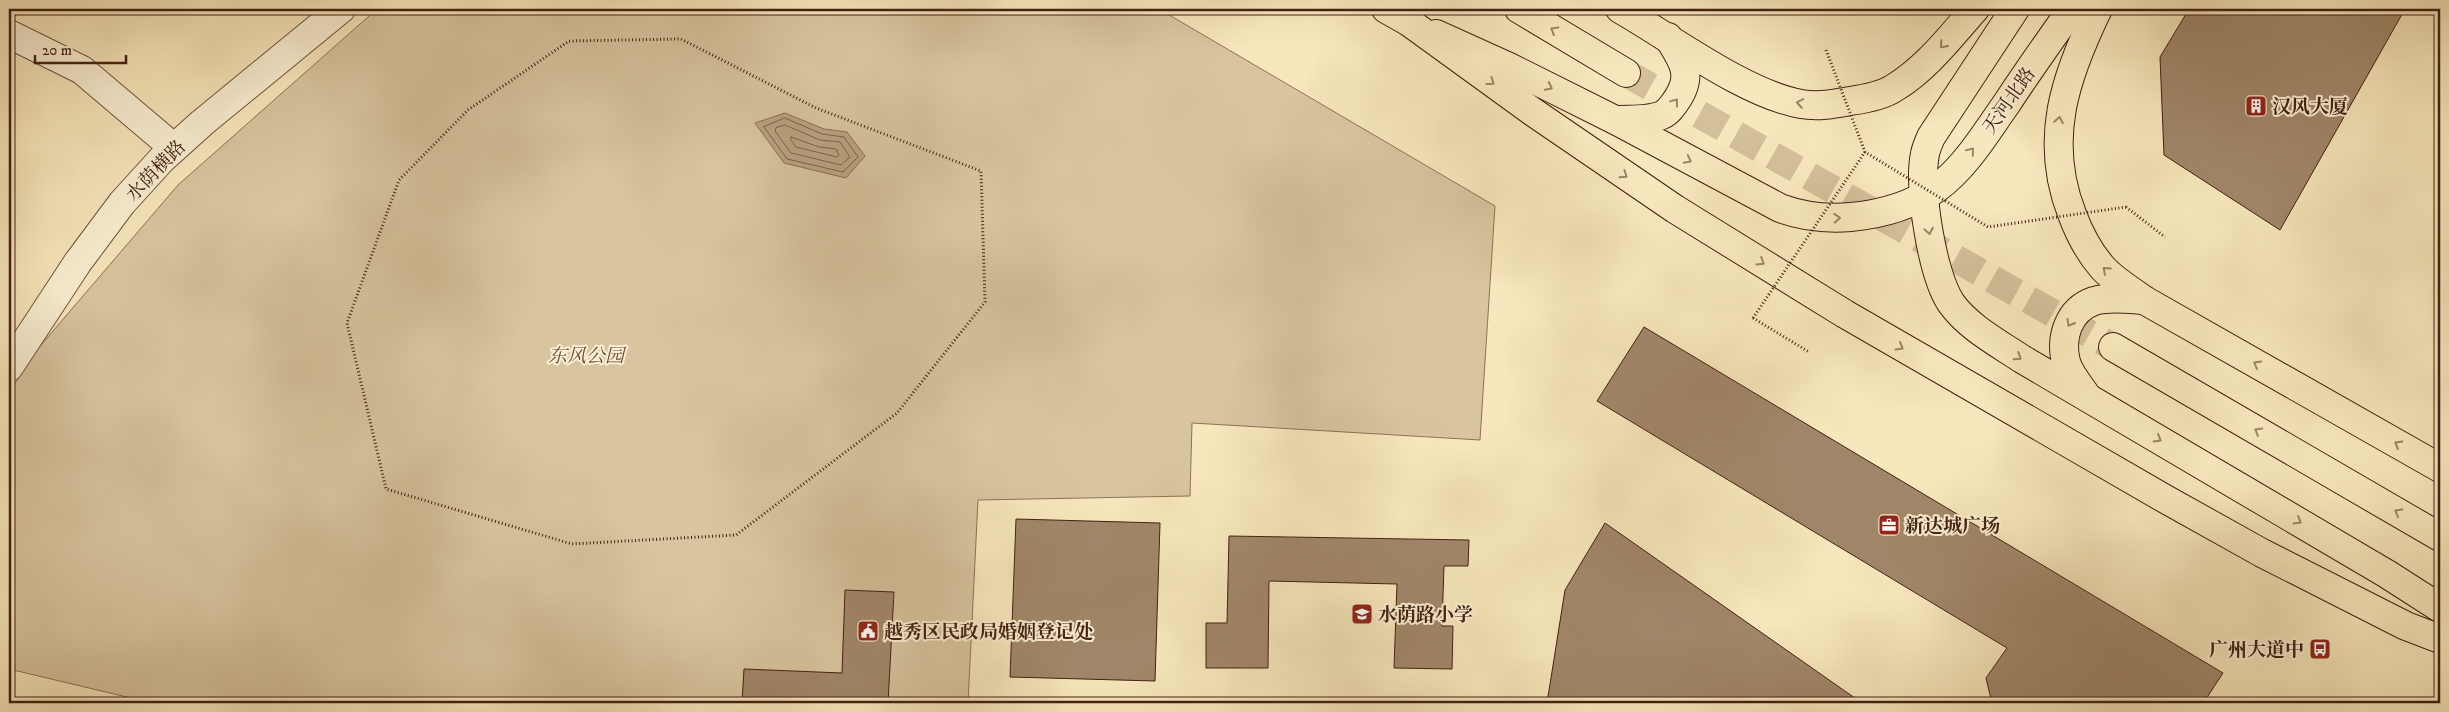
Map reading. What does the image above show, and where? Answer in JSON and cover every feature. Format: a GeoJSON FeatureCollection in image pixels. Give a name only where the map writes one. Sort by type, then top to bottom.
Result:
{"type":"FeatureCollection","features":[{"type":"Feature","properties":{"kind":"main road"},"geometry":{"type":"LineString","coordinates":[[1386,9],[1409,22],[1509,66],[1615,120],[1749,193],[1800,216],[1830,218],[1887,212],[1932,191]]}},
{"type":"Feature","properties":{"kind":"main road"},"geometry":{"type":"LineString","coordinates":[[1519,9],[1626,73]]}},
{"type":"Feature","properties":{"kind":"main road"},"geometry":{"type":"LineString","coordinates":[[1620,9],[1721,70],[1780,99],[1802,104],[1826,105],[1863,99],[1893,89],[1928,62],[1975,9]]}},
{"type":"Feature","properties":{"kind":"main road"},"geometry":{"type":"LineString","coordinates":[[2015,9],[1931,137],[1925,153],[1924,165],[1932,191],[1927,224],[1939,277],[1951,303],[1978,331],[2440,608]]}},
{"type":"Feature","properties":{"kind":"main road","name":"天河北路"},"geometry":{"type":"LineString","coordinates":[[1932,191],[1963,162],[1983,137],[2072,9]]}},
{"type":"Feature","properties":{"kind":"main road"},"geometry":{"type":"LineString","coordinates":[[2098,9],[2075,59],[2063,101],[2058,127],[2058,165],[2064,193],[2086,245],[2103,269],[2144,300],[2440,468]]}},
{"type":"Feature","properties":{"kind":"main road"},"geometry":{"type":"LineString","coordinates":[[1409,22],[1584,148],[1675,209],[1845,314],[2262,553],[2406,626],[2440,639]]}},
{"type":"Feature","properties":{"kind":"main road"},"geometry":{"type":"LineString","coordinates":[[1615,120],[1662,115],[1672,106],[1684,89],[1687,73],[1667,36]]}},
{"type":"Feature","properties":{"kind":"main road"},"geometry":{"type":"LineString","coordinates":[[2087,397],[2066,364],[2063,343],[2067,327],[2077,311],[2093,301],[2113,298],[2144,300]]}},
{"type":"Feature","properties":{"kind":"main road"},"geometry":{"type":"LineString","coordinates":[[2113,347],[2440,537]]}},
{"type":"Feature","properties":{"kind":"street","name":"水荫横路"},"geometry":{"type":"LineString","coordinates":[[9,368],[78,262],[122,203],[174,148],[341,9]]}},
{"type":"Feature","properties":{"kind":"street"},"geometry":{"type":"LineString","coordinates":[[9,34],[82,70],[174,148]]}},
{"type":"Feature","properties":{"kind":"path"},"geometry":{"type":"LineString","coordinates":[[682,39],[816,108],[982,171],[985,302],[897,413],[736,535],[572,544],[386,489],[346,323],[399,180],[468,110],[569,41],[682,39]]}},
{"type":"Feature","properties":{"kind":"path"},"geometry":{"type":"LineString","coordinates":[[1826,50],[1865,152],[1988,227],[2126,207],[2165,236]]}},
{"type":"Feature","properties":{"kind":"path"},"geometry":{"type":"LineString","coordinates":[[1809,352],[1753,318],[1865,152]]}},
{"type":"Feature","properties":{"kind":"green space","name":"东风公园"},"geometry":{"type":"Polygon","coordinates":[[[377,9],[1159,9],[1495,206],[1480,440],[1192,423],[1190,496],[978,500],[968,703],[152,703],[9,669],[9,393],[35,352],[178,185],[377,9]]]}},
{"type":"Feature","properties":{"kind":"water"},"geometry":{"type":"Polygon","coordinates":[[[785,113],[824,129],[847,132],[865,156],[846,178],[784,163],[755,123],[785,113]]]}},
{"type":"Feature","properties":{"kind":"building","name":"汉风大厦"},"geometry":{"type":"Polygon","coordinates":[[[2189,9],[2405,9],[2280,230],[2164,155],[2160,57],[2189,9]]]}},
{"type":"Feature","properties":{"kind":"building","name":"新达城广场"},"geometry":{"type":"Polygon","coordinates":[[[1644,327],[2223,673],[2204,702],[1992,703],[1986,678],[2007,648],[1597,401],[1644,327]]]}},
{"type":"Feature","properties":{"kind":"building"},"geometry":{"type":"Polygon","coordinates":[[[1016,519],[1160,523],[1155,681],[1010,677],[1016,519]]]}},
{"type":"Feature","properties":{"kind":"building"},"geometry":{"type":"Polygon","coordinates":[[[1605,523],[1862,703],[1547,703],[1565,590],[1605,523]]]}},
{"type":"Feature","properties":{"kind":"building"},"geometry":{"type":"Polygon","coordinates":[[[1229,536],[1469,540],[1468,566],[1444,566],[1442,626],[1453,626],[1452,669],[1394,668],[1397,584],[1269,581],[1268,668],[1206,668],[1206,623],[1227,623],[1229,536]]]}},
{"type":"Feature","properties":{"kind":"building","name":"越秀区民政局婚姻登记处"},"geometry":{"type":"Polygon","coordinates":[[[845,590],[894,592],[888,703],[742,703],[744,669],[842,673],[845,590]]]}},
{"type":"Feature","properties":{"kind":"tunnel"},"geometry":{"type":"LineString","coordinates":[[1626,73],[2113,347]]}},
{"type":"Feature","properties":{"kind":"place","name":"汉风大厦"},"geometry":{"type":"Point","coordinates":[2256,106]}},
{"type":"Feature","properties":{"kind":"place","name":"新达城广场"},"geometry":{"type":"Point","coordinates":[1889,525]}},
{"type":"Feature","properties":{"kind":"place","name":"水荫路小学"},"geometry":{"type":"Point","coordinates":[1362,614]}},
{"type":"Feature","properties":{"kind":"place","name":"越秀区民政局婚姻登记处"},"geometry":{"type":"Point","coordinates":[868,631]}},
{"type":"Feature","properties":{"kind":"place","name":"广州大道中"},"geometry":{"type":"Point","coordinates":[2320,649]}}]}
